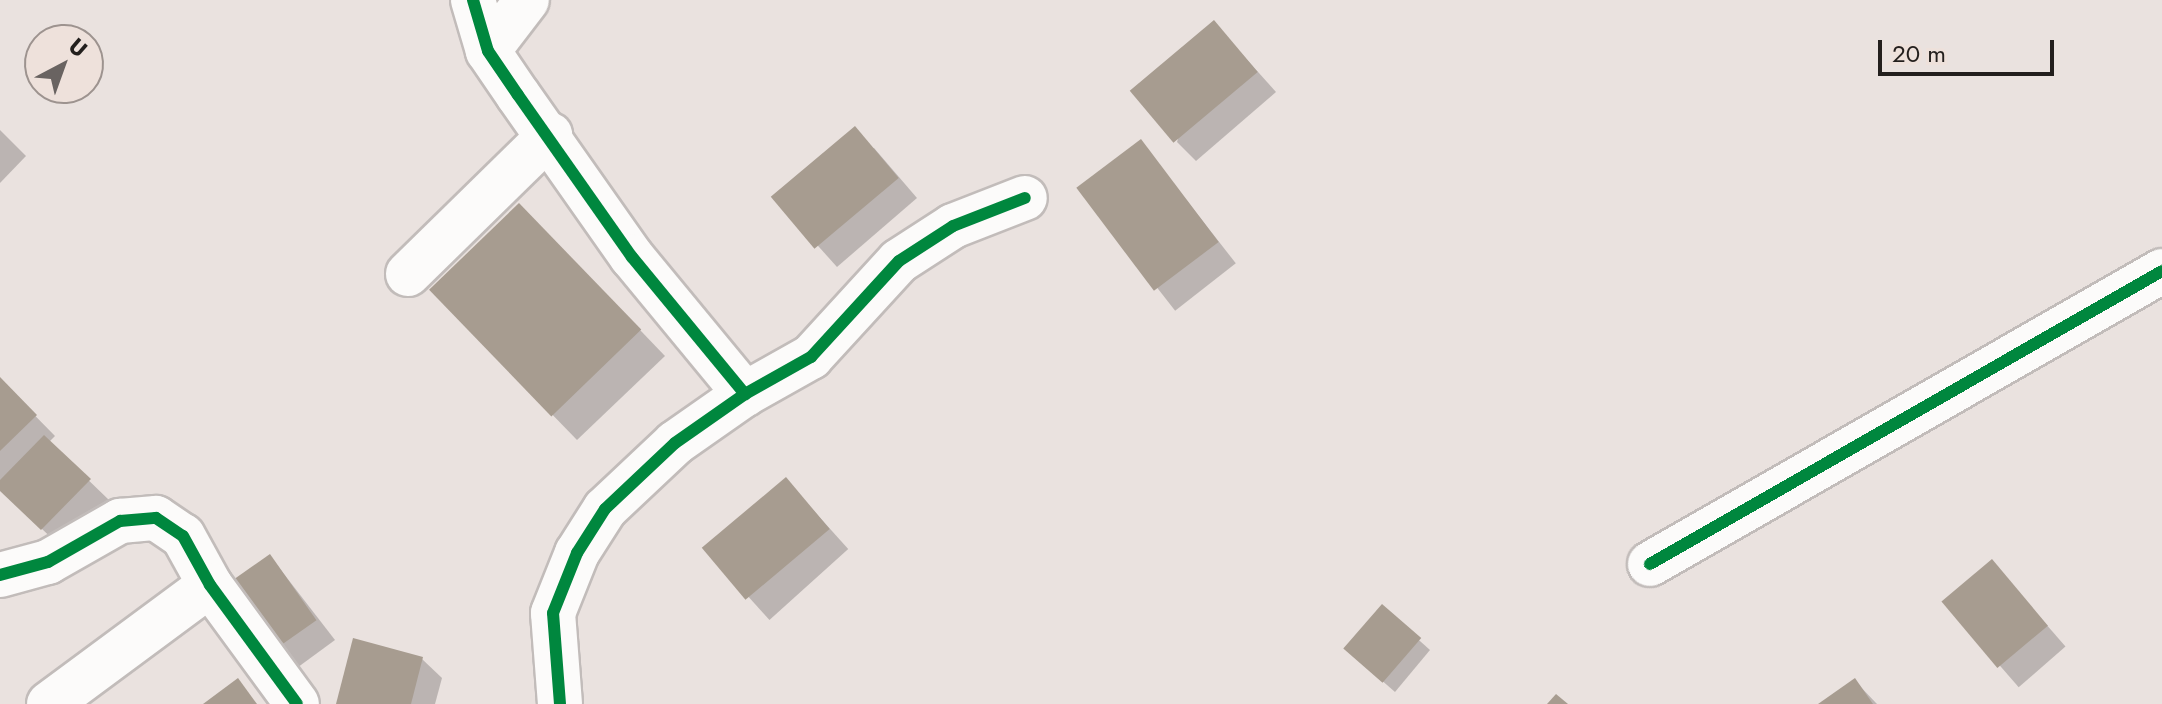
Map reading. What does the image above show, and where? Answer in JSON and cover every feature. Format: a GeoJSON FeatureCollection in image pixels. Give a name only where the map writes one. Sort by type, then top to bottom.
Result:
{"type":"FeatureCollection","features":[{"type":"Feature","properties":{"kind":"street"},"geometry":{"type":"LineString","coordinates":[[473,0],[488,51],[550,135],[632,257],[745,394]]}},
{"type":"Feature","properties":{"kind":"street"},"geometry":{"type":"LineString","coordinates":[[488,51],[527,0]]}},
{"type":"Feature","properties":{"kind":"street"},"geometry":{"type":"LineString","coordinates":[[408,274],[550,135]]}},
{"type":"Feature","properties":{"kind":"street"},"geometry":{"type":"LineString","coordinates":[[560,704],[553,613],[577,553],[605,509],[638,473],[745,394],[811,357],[899,261],[953,226],[1025,198]]}},
{"type":"Feature","properties":{"kind":"street"},"geometry":{"type":"LineString","coordinates":[[1650,564],[2162,271]]}},
{"type":"Feature","properties":{"kind":"street"},"geometry":{"type":"LineString","coordinates":[[0,575],[48,562],[120,521],[156,518],[183,536],[210,585],[297,704]]}},
{"type":"Feature","properties":{"kind":"street"},"geometry":{"type":"LineString","coordinates":[[49,704],[210,585]]}},
{"type":"Feature","properties":{"kind":"building"},"geometry":{"type":"Polygon","coordinates":[[[1214,20],[1258,72],[1173,143],[1130,91],[1214,20]]]}},
{"type":"Feature","properties":{"kind":"building"},"geometry":{"type":"Polygon","coordinates":[[[855,126],[899,178],[814,249],[771,197],[855,126]]]}},
{"type":"Feature","properties":{"kind":"building"},"geometry":{"type":"Polygon","coordinates":[[[1141,139],[1219,242],[1154,291],[1076,188],[1141,139]]]}},
{"type":"Feature","properties":{"kind":"building"},"geometry":{"type":"Polygon","coordinates":[[[519,203],[641,330],[551,416],[429,290],[519,203]]]}},
{"type":"Feature","properties":{"kind":"building"},"geometry":{"type":"Polygon","coordinates":[[[0,377],[37,415],[0,451],[0,377]]]}},
{"type":"Feature","properties":{"kind":"building"},"geometry":{"type":"Polygon","coordinates":[[[44,435],[91,479],[41,530],[0,491],[0,480],[44,435]]]}},
{"type":"Feature","properties":{"kind":"building"},"geometry":{"type":"Polygon","coordinates":[[[786,477],[830,529],[745,600],[702,548],[786,477]]]}},
{"type":"Feature","properties":{"kind":"building"},"geometry":{"type":"Polygon","coordinates":[[[270,554],[316,620],[267,655],[221,588],[270,554]]]}},
{"type":"Feature","properties":{"kind":"building"},"geometry":{"type":"Polygon","coordinates":[[[1992,559],[2048,626],[1997,668],[1941,601],[1992,559]]]}},
{"type":"Feature","properties":{"kind":"building"},"geometry":{"type":"Polygon","coordinates":[[[1382,604],[1421,638],[1383,683],[1343,649],[1382,604]]]}},
{"type":"Feature","properties":{"kind":"building"},"geometry":{"type":"Polygon","coordinates":[[[353,638],[423,657],[411,704],[336,704],[353,638]]]}},
{"type":"Feature","properties":{"kind":"building"},"geometry":{"type":"Polygon","coordinates":[[[238,678],[257,704],[203,704],[238,678]]]}},
{"type":"Feature","properties":{"kind":"building"},"geometry":{"type":"Polygon","coordinates":[[[1855,678],[1873,704],[1818,704],[1855,678]]]}},
{"type":"Feature","properties":{"kind":"building"},"geometry":{"type":"Polygon","coordinates":[[[1556,694],[1568,704],[1547,704],[1556,694]]]}},
{"type":"Feature","properties":{"kind":"cycle path"},"geometry":{"type":"LineString","coordinates":[[473,0],[488,51],[518,95],[632,257],[745,394]]}},
{"type":"Feature","properties":{"kind":"cycle path"},"geometry":{"type":"LineString","coordinates":[[560,704],[553,613],[577,553],[605,509],[675,443],[745,394],[811,357],[899,261],[953,226],[1025,198]]}},
{"type":"Feature","properties":{"kind":"cycle path"},"geometry":{"type":"LineString","coordinates":[[1650,564],[2162,271]]}},
{"type":"Feature","properties":{"kind":"cycle path"},"geometry":{"type":"LineString","coordinates":[[0,575],[48,562],[120,521],[156,518],[183,536],[210,585],[297,704]]}}]}
